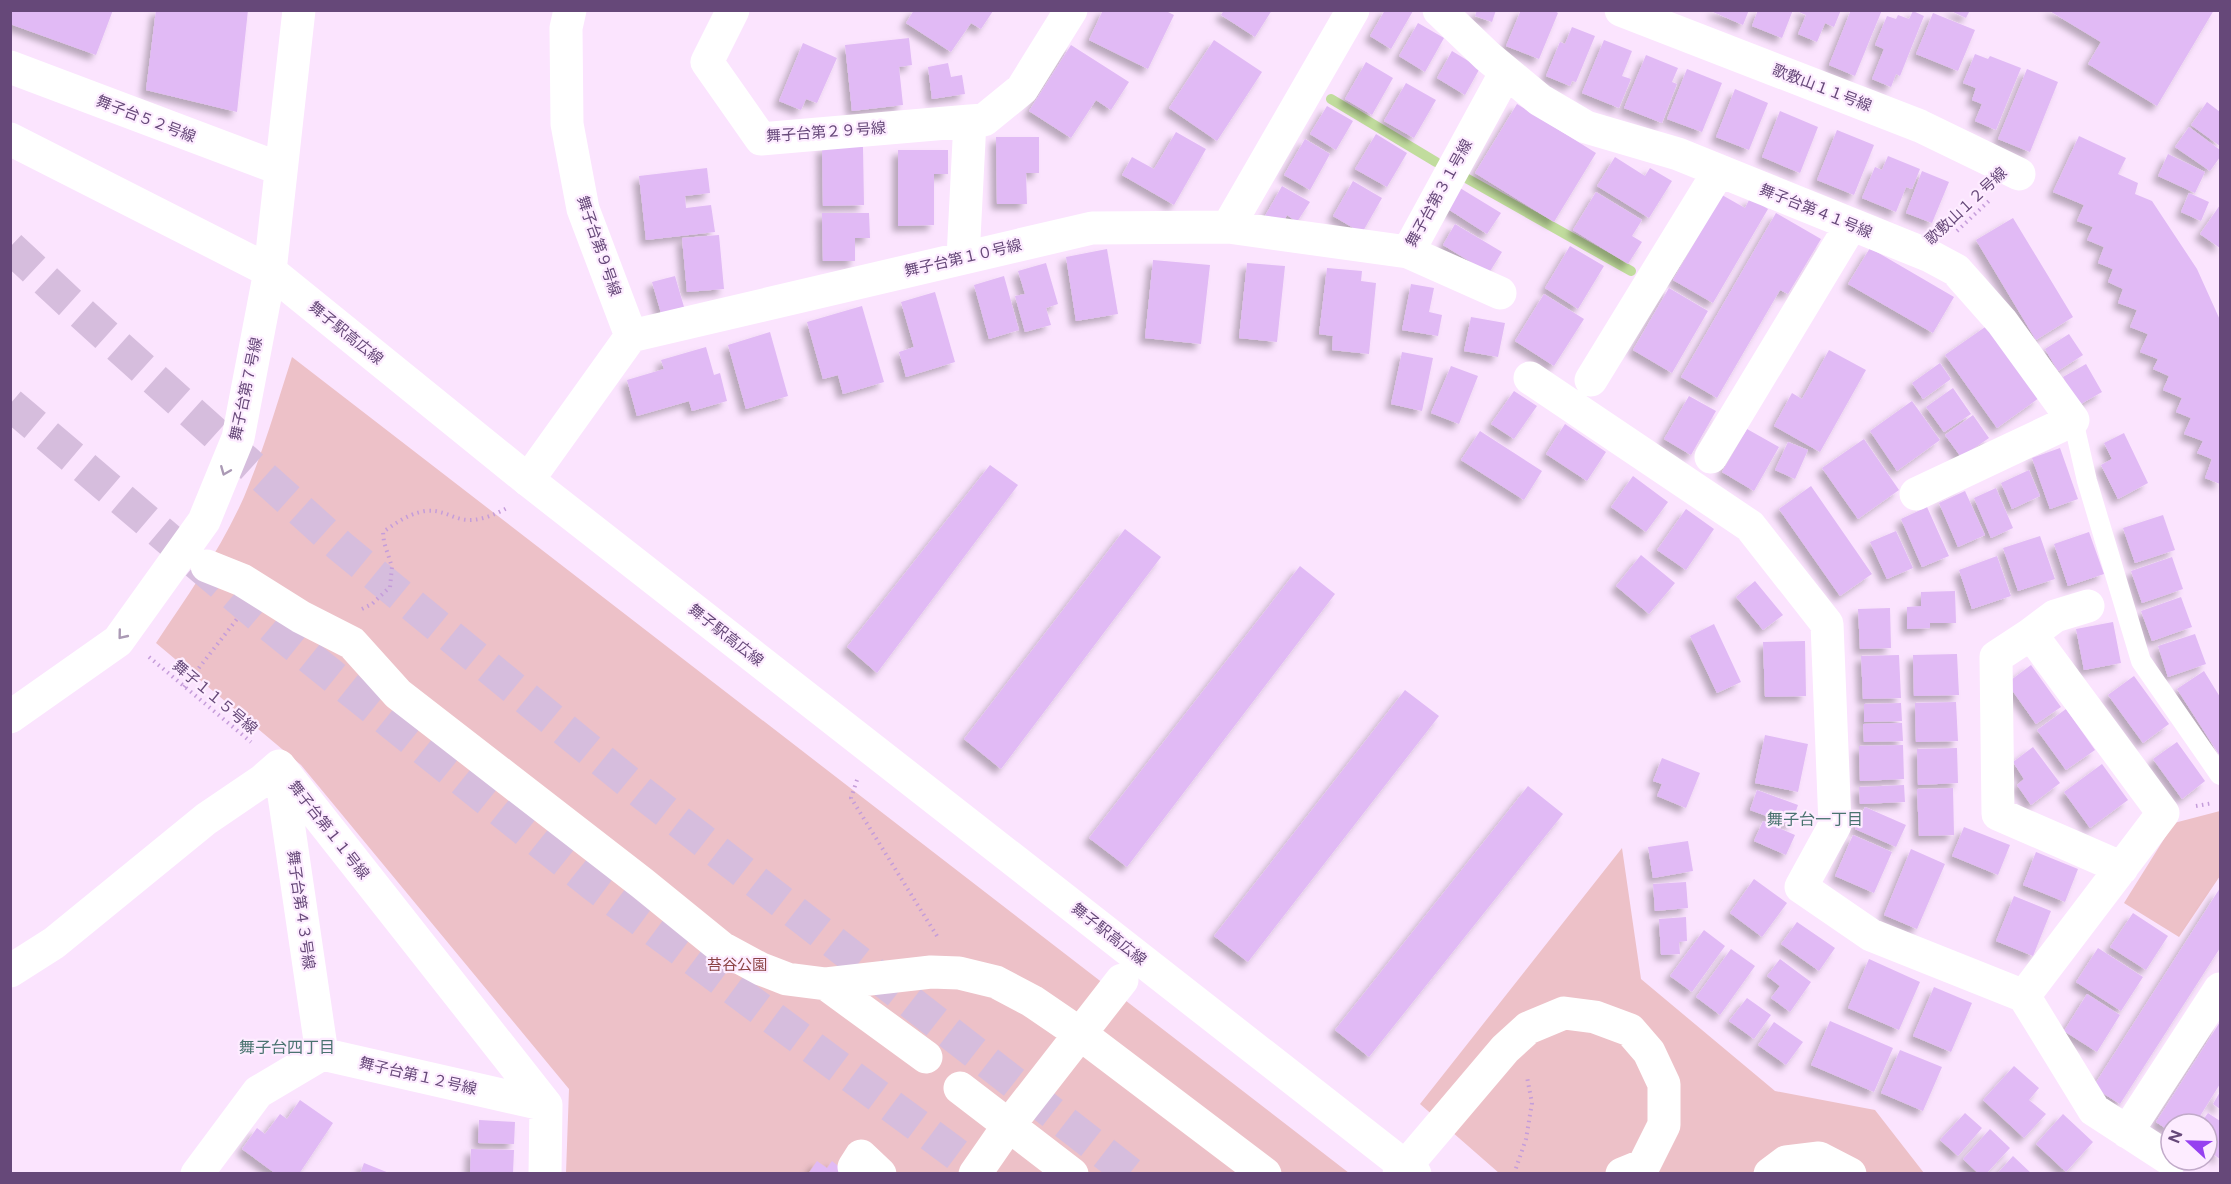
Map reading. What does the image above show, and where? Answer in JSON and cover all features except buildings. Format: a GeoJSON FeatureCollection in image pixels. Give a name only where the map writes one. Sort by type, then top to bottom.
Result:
{"type":"FeatureCollection","features":[{"type":"Feature","properties":{"kind":"street","name":"舞子台第７号線"},"geometry":{"type":"LineString","coordinates":[[10,717],[118,641],[204,521],[238,438],[270,271],[299,10]]}},
{"type":"Feature","properties":{"kind":"street","name":"舞子台第９号線"},"geometry":{"type":"LineString","coordinates":[[570,10],[566,28],[567,124],[583,209],[632,336]]}},
{"type":"Feature","properties":{"kind":"street","name":"舞子台第２９号線"},"geometry":{"type":"LineString","coordinates":[[733,10],[706,62],[761,139],[970,121]]}},
{"type":"Feature","properties":{"kind":"street"},"geometry":{"type":"LineString","coordinates":[[963,258],[970,121],[984,120],[1022,90],[1071,10]]}},
{"type":"Feature","properties":{"kind":"street"},"geometry":{"type":"LineString","coordinates":[[1228,227],[1353,10]]}},
{"type":"Feature","properties":{"kind":"street"},"geometry":{"type":"LineString","coordinates":[[1438,10],[1506,72]]}},
{"type":"Feature","properties":{"kind":"street","name":"歌敷山１１号線"},"geometry":{"type":"LineString","coordinates":[[1621,10],[1920,126],[2019,174]]}},
{"type":"Feature","properties":{"kind":"street","name":"舞子台５２号線"},"geometry":{"type":"LineString","coordinates":[[10,67],[281,169]]}},
{"type":"Feature","properties":{"kind":"street","name":"舞子台第３１号線"},"geometry":{"type":"LineString","coordinates":[[1228,227],[1408,252],[1506,72]]}},
{"type":"Feature","properties":{"kind":"street","name":"舞子台第４１号線"},"geometry":{"type":"LineString","coordinates":[[1506,72],[1540,100],[1586,127],[1678,154],[1930,256],[1956,270],[2002,322],[2073,420]]}},
{"type":"Feature","properties":{"kind":"street","name":"舞子駅高広線"},"geometry":{"type":"LineString","coordinates":[[10,139],[270,271],[528,480],[1415,1173]]}},
{"type":"Feature","properties":{"kind":"street"},"geometry":{"type":"LineString","coordinates":[[1591,380],[1719,171]]}},
{"type":"Feature","properties":{"kind":"street"},"geometry":{"type":"LineString","coordinates":[[1711,457],[1851,225]]}},
{"type":"Feature","properties":{"kind":"street","name":"舞子台第１０号線"},"geometry":{"type":"LineString","coordinates":[[632,336],[1092,228],[1228,227]]}},
{"type":"Feature","properties":{"kind":"street"},"geometry":{"type":"LineString","coordinates":[[1408,252],[1500,293]]}},
{"type":"Feature","properties":{"kind":"street"},"geometry":{"type":"LineString","coordinates":[[528,480],[632,336]]}},
{"type":"Feature","properties":{"kind":"street"},"geometry":{"type":"LineString","coordinates":[[1530,378],[1750,526],[1827,624],[1835,825],[1801,886],[1871,935],[2024,996],[2094,1110],[2159,1152]]}},
{"type":"Feature","properties":{"kind":"street"},"geometry":{"type":"LineString","coordinates":[[1916,494],[2073,420]]}},
{"type":"Feature","properties":{"kind":"street"},"geometry":{"type":"LineString","coordinates":[[207,566],[242,580],[301,617],[352,643],[399,694],[722,948],[761,969],[787,979],[826,984],[931,972],[959,973],[996,982],[1032,1001],[1079,1033],[1265,1173]]}},
{"type":"Feature","properties":{"kind":"street"},"geometry":{"type":"LineString","coordinates":[[2088,606],[2055,616],[1996,657],[1998,814],[2122,868]]}},
{"type":"Feature","properties":{"kind":"street"},"geometry":{"type":"LineString","coordinates":[[2024,996],[2163,813],[2031,634]]}},
{"type":"Feature","properties":{"kind":"street","name":"舞子台第１１号線"},"geometry":{"type":"LineString","coordinates":[[10,971],[54,943],[206,819],[262,781],[279,766],[546,1105]]}},
{"type":"Feature","properties":{"kind":"street","name":"舞子台第４３号線"},"geometry":{"type":"LineString","coordinates":[[279,766],[322,1054]]}},
{"type":"Feature","properties":{"kind":"street"},"geometry":{"type":"LineString","coordinates":[[975,1173],[1079,1033],[1122,980]]}},
{"type":"Feature","properties":{"kind":"street"},"geometry":{"type":"LineString","coordinates":[[826,984],[926,1057]]}},
{"type":"Feature","properties":{"kind":"street"},"geometry":{"type":"LineString","coordinates":[[2127,1132],[2220,989]]}},
{"type":"Feature","properties":{"kind":"street"},"geometry":{"type":"LineString","coordinates":[[1399,1173],[1504,1049],[1528,1028],[1564,1013],[1595,1017],[1630,1030],[1649,1052],[1664,1084],[1664,1125],[1640,1171]]}},
{"type":"Feature","properties":{"kind":"street"},"geometry":{"type":"LineString","coordinates":[[197,1173],[258,1092],[322,1054]]}},
{"type":"Feature","properties":{"kind":"street","name":"舞子台第１２号線"},"geometry":{"type":"LineString","coordinates":[[322,1054],[546,1105]]}},
{"type":"Feature","properties":{"kind":"street"},"geometry":{"type":"LineString","coordinates":[[960,1088],[1072,1173]]}},
{"type":"Feature","properties":{"kind":"street"},"geometry":{"type":"LineString","coordinates":[[545,1173],[546,1105]]}},
{"type":"Feature","properties":{"kind":"street"},"geometry":{"type":"LineString","coordinates":[[1770,1173],[1786,1162],[1820,1158],[1850,1173]]}},
{"type":"Feature","properties":{"kind":"lane"},"geometry":{"type":"LineString","coordinates":[[2073,420],[2087,481],[2141,661],[2220,776]]}},
{"type":"Feature","properties":{"kind":"path","name":"歌敷山１２号線"},"geometry":{"type":"LineString","coordinates":[[1930,256],[2019,174]]}},
{"type":"Feature","properties":{"kind":"path"},"geometry":{"type":"LineString","coordinates":[[352,643],[352,615],[372,604],[390,587],[392,567],[383,532],[405,517],[427,510],[444,512],[463,520],[479,519],[507,508]]}},
{"type":"Feature","properties":{"kind":"path"},"geometry":{"type":"LineString","coordinates":[[184,687],[192,673],[260,591]]}},
{"type":"Feature","properties":{"kind":"path","name":"舞子１１５号線"},"geometry":{"type":"LineString","coordinates":[[144,652],[279,766]]}},
{"type":"Feature","properties":{"kind":"path"},"geometry":{"type":"LineString","coordinates":[[858,776],[851,798],[959,973]]}},
{"type":"Feature","properties":{"kind":"path"},"geometry":{"type":"LineString","coordinates":[[1504,1049],[1525,1070],[1532,1103],[1526,1139],[1514,1173]]}},
{"type":"Feature","properties":{"kind":"green space","name":"苔谷公園"},"geometry":{"type":"Polygon","coordinates":[[[292,357],[1349,1173],[566,1173],[569,1089],[301,765],[156,643],[203,572],[235,516],[270,428],[292,357]]]}},
{"type":"Feature","properties":{"kind":"green space"},"geometry":{"type":"Polygon","coordinates":[[[2220,811],[2220,876],[2179,937],[2124,903],[2174,823],[2220,811]]]}},
{"type":"Feature","properties":{"kind":"green space"},"geometry":{"type":"Polygon","coordinates":[[[1622,848],[1641,979],[1775,1091],[1875,1110],[1924,1173],[1499,1173],[1420,1104],[1622,848]]]}},
{"type":"Feature","properties":{"kind":"waterway"},"geometry":{"type":"LineString","coordinates":[[1331,99],[1436,162]]}},
{"type":"Feature","properties":{"kind":"waterway"},"geometry":{"type":"LineString","coordinates":[[1466,178],[1631,271]]}},
{"type":"Feature","properties":{"kind":"tunnel"},"geometry":{"type":"LineString","coordinates":[[10,247],[340,546],[642,793],[1131,1174]]}},
{"type":"Feature","properties":{"kind":"tunnel"},"geometry":{"type":"LineString","coordinates":[[10,404],[273,628],[591,883],[983,1174]]}},
{"type":"Feature","properties":{"kind":"district","name":"舞子台一丁目"},"geometry":{"type":"Point","coordinates":[1815,819]}},
{"type":"Feature","properties":{"kind":"district","name":"舞子台四丁目"},"geometry":{"type":"Point","coordinates":[287,1047]}}]}
